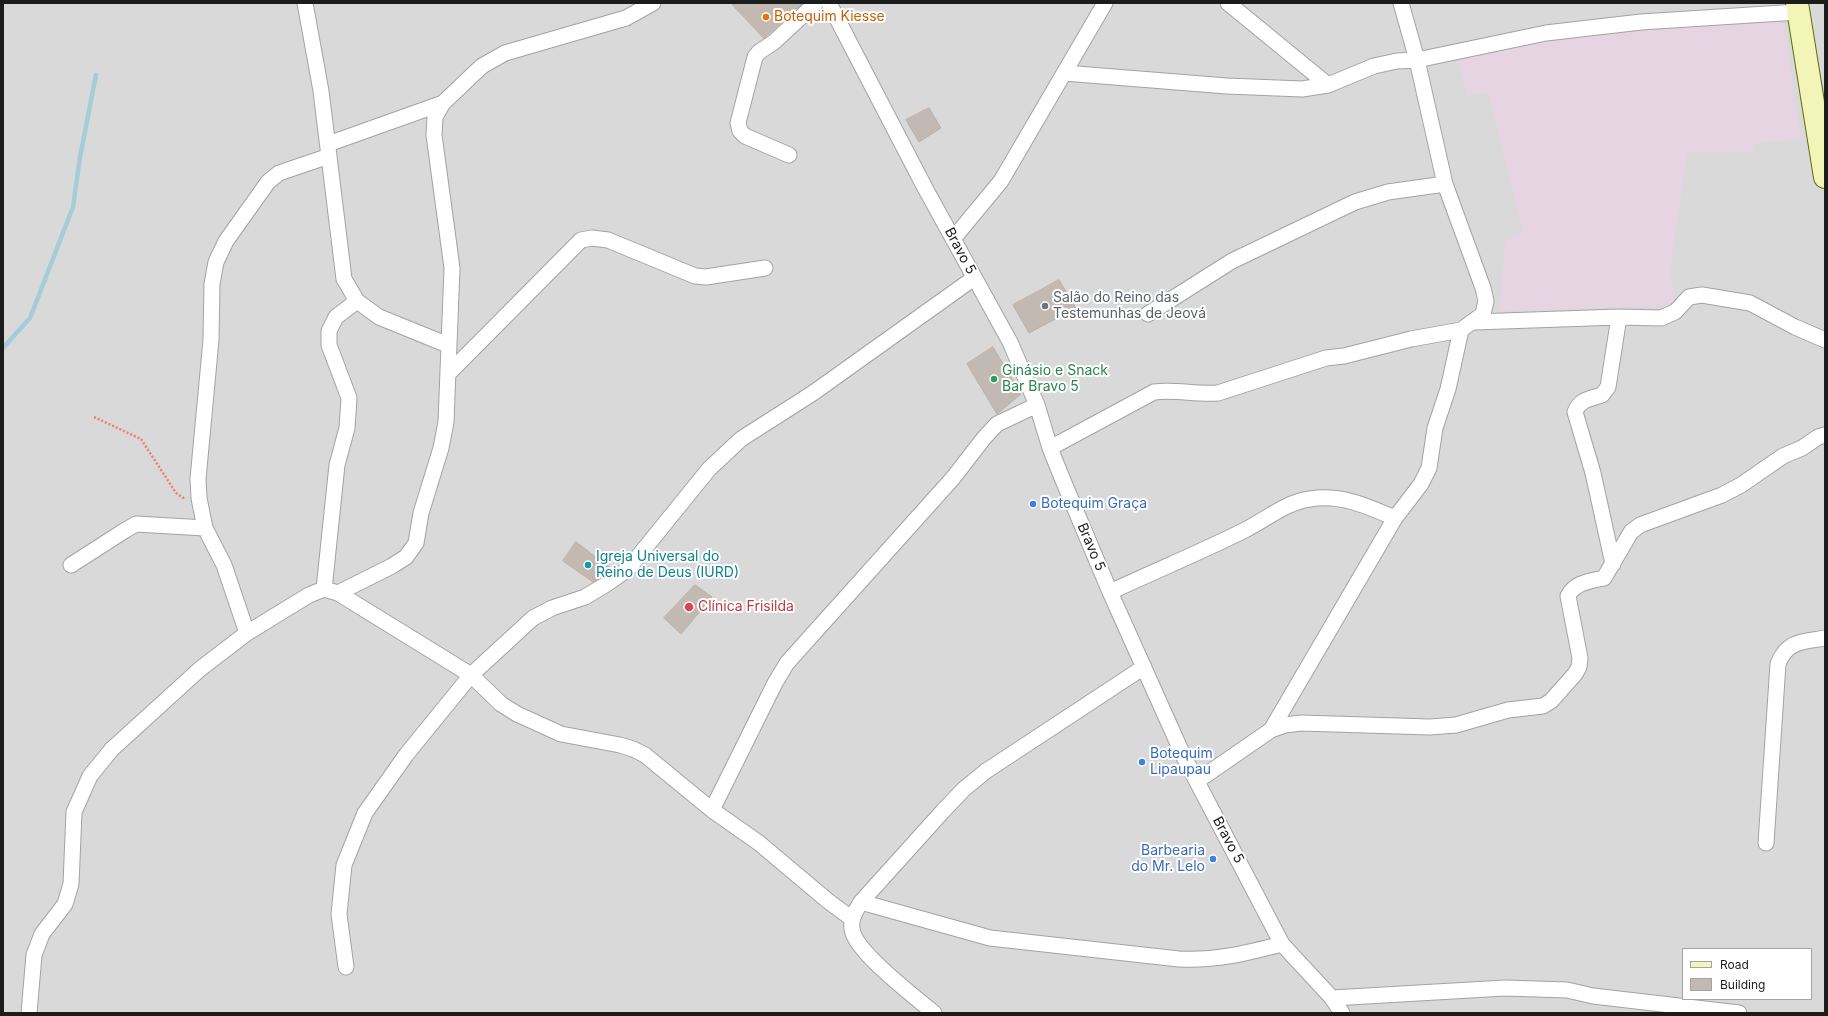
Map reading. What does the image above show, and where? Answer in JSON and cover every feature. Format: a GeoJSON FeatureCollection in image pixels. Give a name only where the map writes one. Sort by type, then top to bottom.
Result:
{"type":"FeatureCollection","features":[{"type":"Feature","properties":{"kind":"main road"},"geometry":{"type":"LineString","coordinates":[[1797,7],[1825,177]]}},
{"type":"Feature","properties":{"kind":"street"},"geometry":{"type":"LineString","coordinates":[[305,3],[321,91],[344,279],[357,301],[379,317],[448,345]]}},
{"type":"Feature","properties":{"kind":"street"},"geometry":{"type":"LineString","coordinates":[[29,1013],[34,955],[42,934],[65,904],[70,884],[74,812],[90,776],[112,749],[200,669],[247,633],[309,595],[331,591],[392,566],[406,556],[416,543],[421,513],[441,448],[446,422],[452,268],[434,135],[435,117],[443,103],[482,66],[505,53],[626,18],[653,3]]}},
{"type":"Feature","properties":{"kind":"street"},"geometry":{"type":"LineString","coordinates":[[789,155],[745,136],[740,131],[738,123],[755,57],[759,52],[774,42],[816,3]]}},
{"type":"Feature","properties":{"kind":"street","name":"Bravo 5"},"geometry":{"type":"LineString","coordinates":[[829,3],[953,240],[1010,342],[1037,404],[1050,448],[1110,592],[1197,781],[1282,944],[1332,998],[1342,1013]]}},
{"type":"Feature","properties":{"kind":"street"},"geometry":{"type":"LineString","coordinates":[[953,240],[1001,181],[1105,3]]}},
{"type":"Feature","properties":{"kind":"street"},"geometry":{"type":"LineString","coordinates":[[1228,3],[1328,85]]}},
{"type":"Feature","properties":{"kind":"street"},"geometry":{"type":"LineString","coordinates":[[1271,730],[1395,518],[1421,484],[1429,468],[1435,428],[1468,326],[1483,314],[1486,301],[1483,288],[1445,184],[1417,60],[1400,3]]}},
{"type":"Feature","properties":{"kind":"street"},"geometry":{"type":"LineString","coordinates":[[1064,73],[1227,86],[1302,89],[1328,85],[1374,66],[1397,61],[1417,60],[1546,33],[1797,7]]}},
{"type":"Feature","properties":{"kind":"street"},"geometry":{"type":"LineString","coordinates":[[247,633],[224,565],[205,528],[198,479],[211,340],[212,284],[216,262],[226,240],[268,182],[279,173],[328,150],[443,103]]}},
{"type":"Feature","properties":{"kind":"street"},"geometry":{"type":"LineString","coordinates":[[1148,314],[1232,261],[1355,202],[1388,192],[1445,184]]}},
{"type":"Feature","properties":{"kind":"street"},"geometry":{"type":"LineString","coordinates":[[448,374],[581,240],[592,238],[608,240],[695,276],[706,277],[765,268]]}},
{"type":"Feature","properties":{"kind":"street"},"geometry":{"type":"LineString","coordinates":[[346,968],[339,914],[344,865],[365,813],[406,755],[472,676],[533,618],[552,608],[585,596],[605,585],[628,569],[709,469],[741,440],[813,393],[974,278]]}},
{"type":"Feature","properties":{"kind":"street"},"geometry":{"type":"LineString","coordinates":[[1050,448],[1154,392],[1164,391],[1205,394],[1218,393],[1326,358],[1344,356],[1468,326],[1619,316],[1661,318],[1675,312],[1689,297],[1702,295],[1750,303],[1795,327],[1825,340]]}},
{"type":"Feature","properties":{"kind":"street"},"geometry":{"type":"LineString","coordinates":[[331,591],[337,465],[347,428],[349,398],[329,345],[329,331],[336,317],[357,301]]}},
{"type":"Feature","properties":{"kind":"street"},"geometry":{"type":"LineString","coordinates":[[1613,564],[1593,473],[1575,412],[1577,406],[1582,401],[1602,395],[1608,387],[1619,316]]}},
{"type":"Feature","properties":{"kind":"street"},"geometry":{"type":"LineString","coordinates":[[712,810],[775,683],[787,663],[953,478],[984,438],[997,424],[1037,404]]}},
{"type":"Feature","properties":{"kind":"street"},"geometry":{"type":"LineString","coordinates":[[1197,781],[1271,730],[1285,725],[1301,724],[1430,727],[1456,725],[1508,710],[1543,706],[1551,701],[1575,674],[1579,667],[1580,658],[1568,596],[1571,589],[1578,585],[1604,578],[1631,532],[1640,526],[1722,495],[1741,485],[1783,456],[1802,448],[1818,437],[1825,435]]}},
{"type":"Feature","properties":{"kind":"street"},"geometry":{"type":"LineString","coordinates":[[1110,592],[1246,530],[1289,504],[1310,499],[1338,498],[1359,503],[1395,518]]}},
{"type":"Feature","properties":{"kind":"street"},"geometry":{"type":"LineString","coordinates":[[71,565],[124,530],[136,524],[205,528]]}},
{"type":"Feature","properties":{"kind":"street"},"geometry":{"type":"LineString","coordinates":[[331,591],[472,676],[501,704],[524,717],[561,734],[620,745],[639,752],[712,810],[759,843],[828,901],[851,918]]}},
{"type":"Feature","properties":{"kind":"street"},"geometry":{"type":"LineString","coordinates":[[1766,843],[1778,664],[1781,654],[1788,647],[1825,638]]}},
{"type":"Feature","properties":{"kind":"street"},"geometry":{"type":"LineString","coordinates":[[934,1013],[899,984],[867,954],[853,933],[851,918],[861,902],[969,784],[986,771],[1144,667]]}},
{"type":"Feature","properties":{"kind":"street"},"geometry":{"type":"LineString","coordinates":[[861,902],[990,938],[1178,959],[1202,960],[1232,956],[1282,944]]}},
{"type":"Feature","properties":{"kind":"street"},"geometry":{"type":"LineString","coordinates":[[1332,998],[1505,988],[1567,990],[1631,1007],[1739,1013]]}},
{"type":"Feature","properties":{"kind":"path"},"geometry":{"type":"LineString","coordinates":[[94,417],[141,439],[176,493],[201,508]]}},
{"type":"Feature","properties":{"kind":"shaded area"},"geometry":{"type":"Polygon","coordinates":[[[3,3],[1825,3],[1825,1013],[3,1013],[3,3]]]}},
{"type":"Feature","properties":{"kind":"shaded area"},"geometry":{"type":"Polygon","coordinates":[[[1783,19],[1801,140],[1754,143],[1755,151],[1687,153],[1670,271],[1675,305],[1500,311],[1505,241],[1523,231],[1489,93],[1467,96],[1457,58],[1573,36],[1783,19]]]}},
{"type":"Feature","properties":{"kind":"building","name":"Botequim Kiesse"},"geometry":{"type":"Polygon","coordinates":[[[731,3],[803,3],[764,38],[731,3]]]}},
{"type":"Feature","properties":{"kind":"building"},"geometry":{"type":"Polygon","coordinates":[[[929,108],[941,128],[919,142],[906,120],[929,108]]]}},
{"type":"Feature","properties":{"kind":"building","name":"Salão do Reino das Testemunhas de Jeová"},"geometry":{"type":"Polygon","coordinates":[[[1059,280],[1076,308],[1029,333],[1013,305],[1059,280]]]}},
{"type":"Feature","properties":{"kind":"building","name":"Ginásio e Snack Bar Bravo 5"},"geometry":{"type":"Polygon","coordinates":[[[993,347],[1021,394],[997,414],[967,364],[993,347]]]}},
{"type":"Feature","properties":{"kind":"building","name":"Igreja Universal do Reino de Deus (IURD)"},"geometry":{"type":"Polygon","coordinates":[[[576,542],[612,569],[593,582],[563,561],[576,542]]]}},
{"type":"Feature","properties":{"kind":"building","name":"Clínica Frisilda"},"geometry":{"type":"Polygon","coordinates":[[[695,585],[712,597],[681,634],[664,618],[695,585]]]}},
{"type":"Feature","properties":{"kind":"waterway"},"geometry":{"type":"LineString","coordinates":[[3,348],[30,318],[73,207],[80,157],[96,75]]}},
{"type":"Feature","properties":{"kind":"place","name":"Botequim Kiesse"},"geometry":{"type":"Point","coordinates":[766,17]}},
{"type":"Feature","properties":{"kind":"place","name":"Salão do Reino das Testemunhas de Jeová"},"geometry":{"type":"Point","coordinates":[1045,306]}},
{"type":"Feature","properties":{"kind":"place","name":"Ginásio e Snack Bar Bravo 5"},"geometry":{"type":"Point","coordinates":[994,379]}},
{"type":"Feature","properties":{"kind":"place","name":"Botequim Graça"},"geometry":{"type":"Point","coordinates":[1033,504]}},
{"type":"Feature","properties":{"kind":"place","name":"Igreja Universal do Reino de Deus (IURD)"},"geometry":{"type":"Point","coordinates":[588,565]}},
{"type":"Feature","properties":{"kind":"place","name":"Clínica Frisilda"},"geometry":{"type":"Point","coordinates":[689,607]}},
{"type":"Feature","properties":{"kind":"place","name":"Botequim Lipaupau"},"geometry":{"type":"Point","coordinates":[1142,762]}},
{"type":"Feature","properties":{"kind":"place","name":"Barbearia do Mr. Lelo"},"geometry":{"type":"Point","coordinates":[1213,859]}}]}
